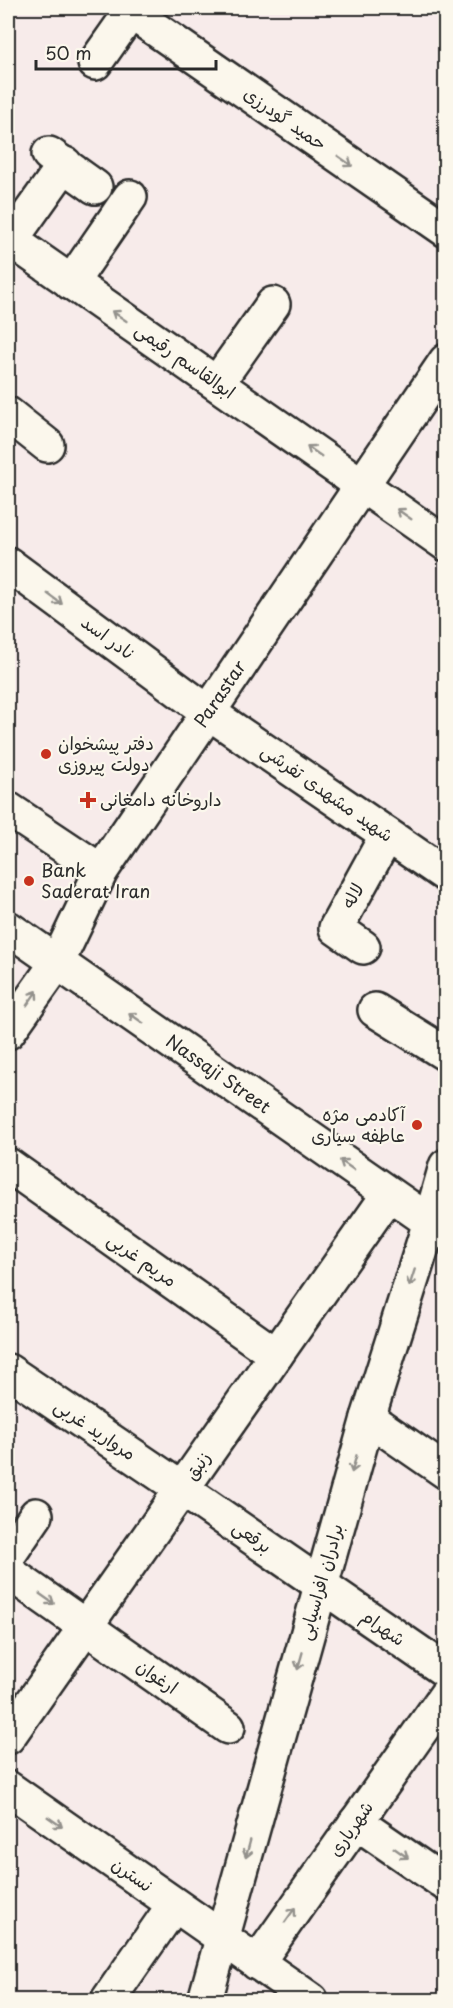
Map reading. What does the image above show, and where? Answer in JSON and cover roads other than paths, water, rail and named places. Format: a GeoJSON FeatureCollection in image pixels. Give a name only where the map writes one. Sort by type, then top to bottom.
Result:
{"type":"FeatureCollection","features":[{"type":"Feature","properties":{"kind":"street"},"geometry":{"type":"LineString","coordinates":[[95,63],[128,10]]}},
{"type":"Feature","properties":{"kind":"street","name":"حمید گودرزی"},"geometry":{"type":"LineString","coordinates":[[128,10],[446,230]]}},
{"type":"Feature","properties":{"kind":"street"},"geometry":{"type":"LineString","coordinates":[[9,239],[57,159],[95,187]]}},
{"type":"Feature","properties":{"kind":"street"},"geometry":{"type":"LineString","coordinates":[[71,283],[130,197]]}},
{"type":"Feature","properties":{"kind":"street","name":"ابوالقاسم رقیمی"},"geometry":{"type":"LineString","coordinates":[[9,239],[446,544]]}},
{"type":"Feature","properties":{"kind":"street"},"geometry":{"type":"LineString","coordinates":[[217,383],[273,304]]}},
{"type":"Feature","properties":{"kind":"street","name":"Parastar"},"geometry":{"type":"LineString","coordinates":[[8,1032],[57,963],[101,871],[446,362]]}},
{"type":"Feature","properties":{"kind":"street"},"geometry":{"type":"LineString","coordinates":[[9,419],[47,446]]}},
{"type":"Feature","properties":{"kind":"street","name":"نادر اسد"},"geometry":{"type":"LineString","coordinates":[[8,564],[208,712]]}},
{"type":"Feature","properties":{"kind":"street","name":"شهید مشهدی تفرشی"},"geometry":{"type":"LineString","coordinates":[[208,712],[446,875]]}},
{"type":"Feature","properties":{"kind":"street"},"geometry":{"type":"LineString","coordinates":[[8,809],[101,871]]}},
{"type":"Feature","properties":{"kind":"street","name":"لاله"},"geometry":{"type":"LineString","coordinates":[[363,947],[336,928],[387,835]]}},
{"type":"Feature","properties":{"kind":"street","name":"Nassaji Street"},"geometry":{"type":"LineString","coordinates":[[8,928],[438,1228]]}},
{"type":"Feature","properties":{"kind":"street"},"geometry":{"type":"LineString","coordinates":[[375,1010],[446,1054]]}},
{"type":"Feature","properties":{"kind":"street","name":"مریم غربی"},"geometry":{"type":"LineString","coordinates":[[8,1165],[276,1355]]}},
{"type":"Feature","properties":{"kind":"street","name":"برادران افراسیابی"},"geometry":{"type":"LineString","coordinates":[[205,2001],[368,1418],[438,1228],[446,1166]]}},
{"type":"Feature","properties":{"kind":"street","name":"زنبق"},"geometry":{"type":"LineString","coordinates":[[8,1737],[389,1194]]}},
{"type":"Feature","properties":{"kind":"street","name":"مروارید غربی"},"geometry":{"type":"LineString","coordinates":[[8,1371],[182,1489]]}},
{"type":"Feature","properties":{"kind":"street"},"geometry":{"type":"LineString","coordinates":[[368,1418],[446,1472]]}},
{"type":"Feature","properties":{"kind":"street","name":"برقعی"},"geometry":{"type":"LineString","coordinates":[[182,1489],[321,1584]]}},
{"type":"Feature","properties":{"kind":"street"},"geometry":{"type":"LineString","coordinates":[[8,1556],[36,1515]]}},
{"type":"Feature","properties":{"kind":"street","name":"ارغوان"},"geometry":{"type":"LineString","coordinates":[[8,1572],[228,1727]]}},
{"type":"Feature","properties":{"kind":"street","name":"شهرام"},"geometry":{"type":"LineString","coordinates":[[321,1584],[446,1671]]}},
{"type":"Feature","properties":{"kind":"street","name":"شهریاری"},"geometry":{"type":"LineString","coordinates":[[257,1963],[446,1695]]}},
{"type":"Feature","properties":{"kind":"street","name":"نسترن"},"geometry":{"type":"LineString","coordinates":[[8,1788],[311,2001]]}},
{"type":"Feature","properties":{"kind":"street"},"geometry":{"type":"LineString","coordinates":[[356,1822],[446,1884]]}},
{"type":"Feature","properties":{"kind":"street"},"geometry":{"type":"LineString","coordinates":[[108,2001],[174,1905]]}},
{"type":"Feature","properties":{"kind":"place","name":"دفتر پیشخوان دولت پیروزی"},"geometry":{"type":"Point","coordinates":[46,754]}},
{"type":"Feature","properties":{"kind":"place","name":"داروخانه دامغانی"},"geometry":{"type":"Point","coordinates":[88,800]}},
{"type":"Feature","properties":{"kind":"place","name":"Bank Saderat Iran"},"geometry":{"type":"Point","coordinates":[29,881]}},
{"type":"Feature","properties":{"kind":"place","name":"آکادمی مژه عاطفه سیاری"},"geometry":{"type":"Point","coordinates":[417,1125]}}]}
